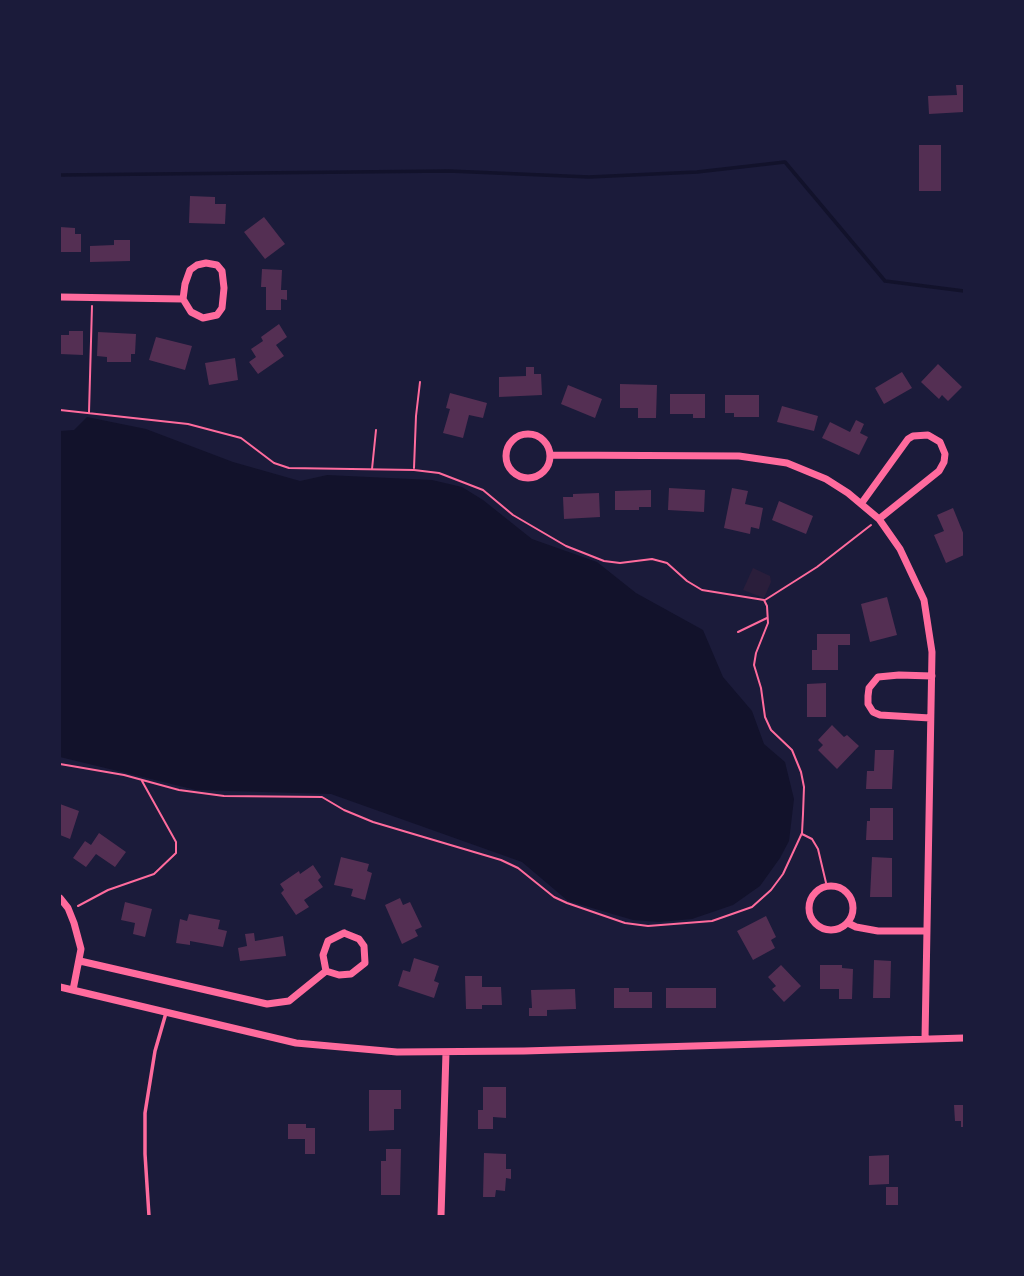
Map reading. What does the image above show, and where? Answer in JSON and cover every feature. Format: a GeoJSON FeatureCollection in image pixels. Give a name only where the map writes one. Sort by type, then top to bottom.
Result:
{"type":"FeatureCollection","features":[{"type":"Feature","properties":{"kind":"street"},"geometry":{"type":"LineString","coordinates":[[197,265],[218,265],[224,276],[224,288],[222,308],[217,315],[197,316],[183,299],[190,270],[197,265]]}},
{"type":"Feature","properties":{"kind":"street"},"geometry":{"type":"LineString","coordinates":[[60,298],[183,299]]}},
{"type":"Feature","properties":{"kind":"street"},"geometry":{"type":"LineString","coordinates":[[523,435],[537,437],[546,443],[551,455],[547,467],[530,477],[516,475],[507,459],[511,442],[523,435]]}},
{"type":"Feature","properties":{"kind":"street"},"geometry":{"type":"LineString","coordinates":[[861,503],[908,439],[928,435],[940,442],[945,454],[939,471],[879,519]]}},
{"type":"Feature","properties":{"kind":"street"},"geometry":{"type":"LineString","coordinates":[[551,455],[715,455],[766,459],[808,470],[861,503],[879,519],[907,561],[924,600],[930,633],[932,676],[925,1038]]}},
{"type":"Feature","properties":{"kind":"street"},"geometry":{"type":"LineString","coordinates":[[930,718],[880,715],[873,712],[867,696],[869,688],[878,677],[932,676]]}},
{"type":"Feature","properties":{"kind":"street"},"geometry":{"type":"LineString","coordinates":[[827,887],[840,888],[850,899],[851,916],[848,923],[834,929],[825,929],[811,920],[810,902],[814,893],[827,887]]}},
{"type":"Feature","properties":{"kind":"street"},"geometry":{"type":"LineString","coordinates":[[60,898],[69,911],[79,938],[80,961],[73,990]]}},
{"type":"Feature","properties":{"kind":"street"},"geometry":{"type":"LineString","coordinates":[[848,923],[856,928],[878,931],[927,931]]}},
{"type":"Feature","properties":{"kind":"street"},"geometry":{"type":"LineString","coordinates":[[344,933],[359,939],[365,954],[365,963],[360,968],[351,974],[339,975],[326,971],[323,955],[328,941],[344,933]]}},
{"type":"Feature","properties":{"kind":"street"},"geometry":{"type":"LineString","coordinates":[[80,961],[267,1004],[289,1001],[326,971]]}},
{"type":"Feature","properties":{"kind":"street"},"geometry":{"type":"LineString","coordinates":[[60,987],[322,1047],[397,1052],[964,1038]]}},
{"type":"Feature","properties":{"kind":"street"},"geometry":{"type":"LineString","coordinates":[[441,1216],[446,1052]]}},
{"type":"Feature","properties":{"kind":"lane"},"geometry":{"type":"LineString","coordinates":[[149,1216],[145,1113],[155,1051],[166,1013]]}},
{"type":"Feature","properties":{"kind":"path"},"geometry":{"type":"LineString","coordinates":[[89,414],[92,298]]}},
{"type":"Feature","properties":{"kind":"path"},"geometry":{"type":"LineString","coordinates":[[414,470],[420,382]]}},
{"type":"Feature","properties":{"kind":"path"},"geometry":{"type":"LineString","coordinates":[[60,411],[188,424],[241,438],[274,463],[289,468],[414,470],[439,473],[483,490],[538,531],[604,561],[620,563],[652,559],[667,563],[702,590],[764,600],[817,567],[879,519]]}},
{"type":"Feature","properties":{"kind":"path"},"geometry":{"type":"LineString","coordinates":[[372,469],[376,430]]}},
{"type":"Feature","properties":{"kind":"path"},"geometry":{"type":"LineString","coordinates":[[60,764],[179,790],[224,796],[322,797],[373,822],[501,860],[518,868],[554,897],[625,923],[648,926],[712,921],[752,906],[771,890],[783,874],[802,833],[804,787],[801,772],[792,750],[771,730],[765,717],[754,665],[755,653],[768,623],[764,600]]}},
{"type":"Feature","properties":{"kind":"path"},"geometry":{"type":"LineString","coordinates":[[737,632],[767,618]]}},
{"type":"Feature","properties":{"kind":"path"},"geometry":{"type":"LineString","coordinates":[[69,911],[108,890],[154,874],[176,853],[176,842],[142,780]]}},
{"type":"Feature","properties":{"kind":"path"},"geometry":{"type":"LineString","coordinates":[[802,833],[812,839],[818,849],[827,887]]}},
{"type":"Feature","properties":{"kind":"shaded area"},"geometry":{"type":"Polygon","coordinates":[[[87,417],[146,429],[233,462],[300,481],[327,475],[432,480],[462,487],[532,539],[597,562],[636,593],[703,630],[723,677],[752,711],[764,744],[785,762],[794,799],[789,841],[780,858],[760,886],[733,905],[692,919],[659,922],[633,920],[568,901],[522,862],[331,794],[196,790],[60,757],[60,431],[74,430],[87,417]]]}},
{"type":"Feature","properties":{"kind":"shaded area"},"geometry":{"type":"Polygon","coordinates":[[[753,568],[770,576],[771,582],[764,598],[743,590],[753,568]]]}},
{"type":"Feature","properties":{"kind":"building"},"geometry":{"type":"Polygon","coordinates":[[[956,85],[964,85],[964,112],[929,114],[928,96],[957,95],[956,85]]]}},
{"type":"Feature","properties":{"kind":"building"},"geometry":{"type":"Polygon","coordinates":[[[919,145],[941,145],[941,191],[919,191],[919,145]]]}},
{"type":"Feature","properties":{"kind":"building"},"geometry":{"type":"Polygon","coordinates":[[[190,196],[215,197],[215,204],[226,204],[225,224],[189,223],[190,196]]]}},
{"type":"Feature","properties":{"kind":"building"},"geometry":{"type":"Polygon","coordinates":[[[264,217],[285,244],[265,259],[244,232],[264,217]]]}},
{"type":"Feature","properties":{"kind":"building"},"geometry":{"type":"Polygon","coordinates":[[[60,227],[75,228],[75,234],[81,234],[81,252],[60,252],[60,227]]]}},
{"type":"Feature","properties":{"kind":"building"},"geometry":{"type":"Polygon","coordinates":[[[114,240],[130,240],[130,261],[90,262],[90,246],[114,245],[114,240]]]}},
{"type":"Feature","properties":{"kind":"building"},"geometry":{"type":"Polygon","coordinates":[[[262,269],[282,270],[281,290],[287,290],[287,300],[281,299],[281,310],[266,310],[266,287],[261,287],[262,269]]]}},
{"type":"Feature","properties":{"kind":"building"},"geometry":{"type":"Polygon","coordinates":[[[279,324],[287,337],[276,345],[284,356],[258,374],[249,362],[256,357],[251,349],[263,341],[261,337],[279,324]]]}},
{"type":"Feature","properties":{"kind":"building"},"geometry":{"type":"Polygon","coordinates":[[[69,331],[83,331],[83,355],[60,354],[60,335],[69,335],[69,331]]]}},
{"type":"Feature","properties":{"kind":"building"},"geometry":{"type":"Polygon","coordinates":[[[98,332],[136,334],[135,354],[131,354],[131,362],[107,362],[107,357],[97,356],[98,332]]]}},
{"type":"Feature","properties":{"kind":"building"},"geometry":{"type":"Polygon","coordinates":[[[156,337],[192,346],[185,370],[149,360],[156,337]]]}},
{"type":"Feature","properties":{"kind":"building"},"geometry":{"type":"Polygon","coordinates":[[[235,358],[238,380],[209,385],[205,363],[235,358]]]}},
{"type":"Feature","properties":{"kind":"building"},"geometry":{"type":"Polygon","coordinates":[[[938,364],[962,387],[948,401],[942,395],[939,399],[921,382],[938,364]]]}},
{"type":"Feature","properties":{"kind":"building"},"geometry":{"type":"Polygon","coordinates":[[[526,367],[534,367],[534,374],[541,374],[542,395],[499,397],[499,377],[526,376],[526,367]]]}},
{"type":"Feature","properties":{"kind":"building"},"geometry":{"type":"Polygon","coordinates":[[[902,372],[912,388],[884,404],[875,388],[902,372]]]}},
{"type":"Feature","properties":{"kind":"building"},"geometry":{"type":"Polygon","coordinates":[[[620,384],[657,385],[656,418],[638,418],[638,408],[620,408],[620,384]]]}},
{"type":"Feature","properties":{"kind":"building"},"geometry":{"type":"Polygon","coordinates":[[[568,385],[602,399],[595,418],[561,404],[568,385]]]}},
{"type":"Feature","properties":{"kind":"building"},"geometry":{"type":"Polygon","coordinates":[[[450,393],[487,403],[483,418],[469,415],[463,438],[443,433],[450,409],[446,408],[450,393]]]}},
{"type":"Feature","properties":{"kind":"building"},"geometry":{"type":"Polygon","coordinates":[[[670,394],[705,394],[705,418],[693,418],[693,414],[670,414],[670,394]]]}},
{"type":"Feature","properties":{"kind":"building"},"geometry":{"type":"Polygon","coordinates":[[[725,395],[759,395],[759,417],[734,417],[734,413],[725,413],[725,395]]]}},
{"type":"Feature","properties":{"kind":"building"},"geometry":{"type":"Polygon","coordinates":[[[782,406],[818,416],[814,431],[777,422],[782,406]]]}},
{"type":"Feature","properties":{"kind":"building"},"geometry":{"type":"Polygon","coordinates":[[[856,420],[864,424],[860,433],[868,437],[859,455],[822,438],[830,422],[850,432],[856,420]]]}},
{"type":"Feature","properties":{"kind":"building"},"geometry":{"type":"Polygon","coordinates":[[[669,488],[705,490],[704,512],[668,510],[669,488]]]}},
{"type":"Feature","properties":{"kind":"building"},"geometry":{"type":"Polygon","coordinates":[[[732,488],[748,491],[745,504],[763,508],[759,529],[751,527],[750,534],[724,528],[732,488]]]}},
{"type":"Feature","properties":{"kind":"building"},"geometry":{"type":"Polygon","coordinates":[[[651,490],[651,507],[615,510],[615,491],[651,490]]]}},
{"type":"Feature","properties":{"kind":"building"},"geometry":{"type":"Polygon","coordinates":[[[599,493],[600,517],[564,519],[563,497],[599,493]]]}},
{"type":"Feature","properties":{"kind":"building"},"geometry":{"type":"Polygon","coordinates":[[[779,501],[813,516],[806,534],[772,520],[779,501]]]}},
{"type":"Feature","properties":{"kind":"building"},"geometry":{"type":"Polygon","coordinates":[[[953,508],[964,535],[964,555],[946,563],[934,535],[944,531],[937,515],[953,508]]]}},
{"type":"Feature","properties":{"kind":"building"},"geometry":{"type":"Polygon","coordinates":[[[887,597],[897,635],[870,642],[861,604],[887,597]]]}},
{"type":"Feature","properties":{"kind":"building"},"geometry":{"type":"Polygon","coordinates":[[[817,634],[850,634],[850,645],[838,645],[838,670],[812,670],[812,650],[817,650],[817,634]]]}},
{"type":"Feature","properties":{"kind":"building"},"geometry":{"type":"Polygon","coordinates":[[[826,683],[826,717],[807,717],[807,684],[826,683]]]}},
{"type":"Feature","properties":{"kind":"building"},"geometry":{"type":"Polygon","coordinates":[[[832,725],[844,737],[847,735],[859,746],[837,769],[818,750],[823,745],[818,740],[832,725]]]}},
{"type":"Feature","properties":{"kind":"building"},"geometry":{"type":"Polygon","coordinates":[[[875,750],[894,750],[892,789],[866,789],[867,771],[874,771],[875,750]]]}},
{"type":"Feature","properties":{"kind":"building"},"geometry":{"type":"Polygon","coordinates":[[[60,804],[79,811],[70,839],[60,835],[60,804]]]}},
{"type":"Feature","properties":{"kind":"building"},"geometry":{"type":"Polygon","coordinates":[[[870,808],[893,808],[893,840],[866,840],[870,808]]]}},
{"type":"Feature","properties":{"kind":"building"},"geometry":{"type":"Polygon","coordinates":[[[99,833],[126,852],[115,867],[96,854],[86,867],[73,858],[85,841],[91,845],[99,833]]]}},
{"type":"Feature","properties":{"kind":"building"},"geometry":{"type":"Polygon","coordinates":[[[341,857],[369,864],[367,871],[372,873],[365,900],[351,896],[353,889],[334,885],[341,857]]]}},
{"type":"Feature","properties":{"kind":"building"},"geometry":{"type":"Polygon","coordinates":[[[872,857],[892,858],[892,897],[870,897],[872,857]]]}},
{"type":"Feature","properties":{"kind":"building"},"geometry":{"type":"Polygon","coordinates":[[[313,865],[321,877],[318,880],[323,887],[304,900],[309,907],[296,915],[281,893],[284,890],[280,884],[313,865]]]}},
{"type":"Feature","properties":{"kind":"building"},"geometry":{"type":"Polygon","coordinates":[[[400,898],[403,905],[410,902],[422,927],[415,930],[418,936],[402,944],[385,905],[400,898]]]}},
{"type":"Feature","properties":{"kind":"building"},"geometry":{"type":"Polygon","coordinates":[[[125,902],[152,909],[145,937],[133,934],[135,923],[121,920],[125,902]]]}},
{"type":"Feature","properties":{"kind":"building"},"geometry":{"type":"Polygon","coordinates":[[[189,914],[220,920],[218,929],[227,931],[223,947],[190,941],[190,945],[176,943],[180,919],[187,921],[189,914]]]}},
{"type":"Feature","properties":{"kind":"building"},"geometry":{"type":"Polygon","coordinates":[[[766,916],[776,937],[771,940],[775,948],[753,960],[737,931],[766,916]]]}},
{"type":"Feature","properties":{"kind":"building"},"geometry":{"type":"Polygon","coordinates":[[[254,933],[255,941],[283,936],[286,956],[240,961],[238,948],[247,946],[245,934],[254,933]]]}},
{"type":"Feature","properties":{"kind":"building"},"geometry":{"type":"Polygon","coordinates":[[[414,958],[439,966],[434,981],[439,983],[434,998],[398,986],[403,970],[410,972],[414,958]]]}},
{"type":"Feature","properties":{"kind":"building"},"geometry":{"type":"Polygon","coordinates":[[[874,960],[891,961],[890,998],[873,998],[874,960]]]}},
{"type":"Feature","properties":{"kind":"building"},"geometry":{"type":"Polygon","coordinates":[[[781,965],[801,986],[784,1002],[772,989],[776,986],[768,977],[781,965]]]}},
{"type":"Feature","properties":{"kind":"building"},"geometry":{"type":"Polygon","coordinates":[[[820,965],[842,965],[842,968],[853,969],[852,999],[839,999],[839,989],[820,989],[820,965]]]}},
{"type":"Feature","properties":{"kind":"building"},"geometry":{"type":"Polygon","coordinates":[[[465,976],[482,976],[482,987],[501,987],[502,1005],[482,1005],[482,1009],[466,1009],[465,976]]]}},
{"type":"Feature","properties":{"kind":"building"},"geometry":{"type":"Polygon","coordinates":[[[614,988],[629,988],[629,992],[652,992],[652,1008],[614,1008],[614,988]]]}},
{"type":"Feature","properties":{"kind":"building"},"geometry":{"type":"Polygon","coordinates":[[[666,988],[716,988],[716,1008],[666,1008],[666,988]]]}},
{"type":"Feature","properties":{"kind":"building"},"geometry":{"type":"Polygon","coordinates":[[[575,989],[576,1009],[547,1010],[547,1016],[529,1016],[529,1008],[532,1008],[531,990],[575,989]]]}},
{"type":"Feature","properties":{"kind":"building"},"geometry":{"type":"Polygon","coordinates":[[[483,1087],[506,1087],[506,1118],[493,1117],[493,1129],[478,1129],[478,1110],[483,1110],[483,1087]]]}},
{"type":"Feature","properties":{"kind":"building"},"geometry":{"type":"Polygon","coordinates":[[[369,1090],[401,1090],[401,1109],[394,1109],[394,1130],[369,1131],[369,1090]]]}},
{"type":"Feature","properties":{"kind":"building"},"geometry":{"type":"Polygon","coordinates":[[[954,1105],[964,1105],[964,1127],[961,1127],[961,1121],[955,1121],[954,1105]]]}},
{"type":"Feature","properties":{"kind":"building"},"geometry":{"type":"Polygon","coordinates":[[[288,1124],[306,1124],[306,1128],[315,1128],[315,1154],[305,1154],[305,1139],[288,1139],[288,1124]]]}},
{"type":"Feature","properties":{"kind":"building"},"geometry":{"type":"Polygon","coordinates":[[[386,1149],[401,1149],[400,1195],[381,1195],[381,1161],[386,1161],[386,1149]]]}},
{"type":"Feature","properties":{"kind":"building"},"geometry":{"type":"Polygon","coordinates":[[[484,1153],[506,1154],[506,1169],[511,1169],[511,1179],[506,1178],[505,1191],[496,1190],[495,1197],[483,1197],[484,1153]]]}},
{"type":"Feature","properties":{"kind":"building"},"geometry":{"type":"Polygon","coordinates":[[[889,1155],[889,1184],[869,1185],[869,1156],[889,1155]]]}},
{"type":"Feature","properties":{"kind":"building"},"geometry":{"type":"Polygon","coordinates":[[[886,1187],[898,1187],[898,1205],[886,1205],[886,1187]]]}},
{"type":"Feature","properties":{"kind":"waterway"},"geometry":{"type":"LineString","coordinates":[[60,175],[449,171],[589,177],[697,172],[785,162],[885,281],[964,291]]}}]}
